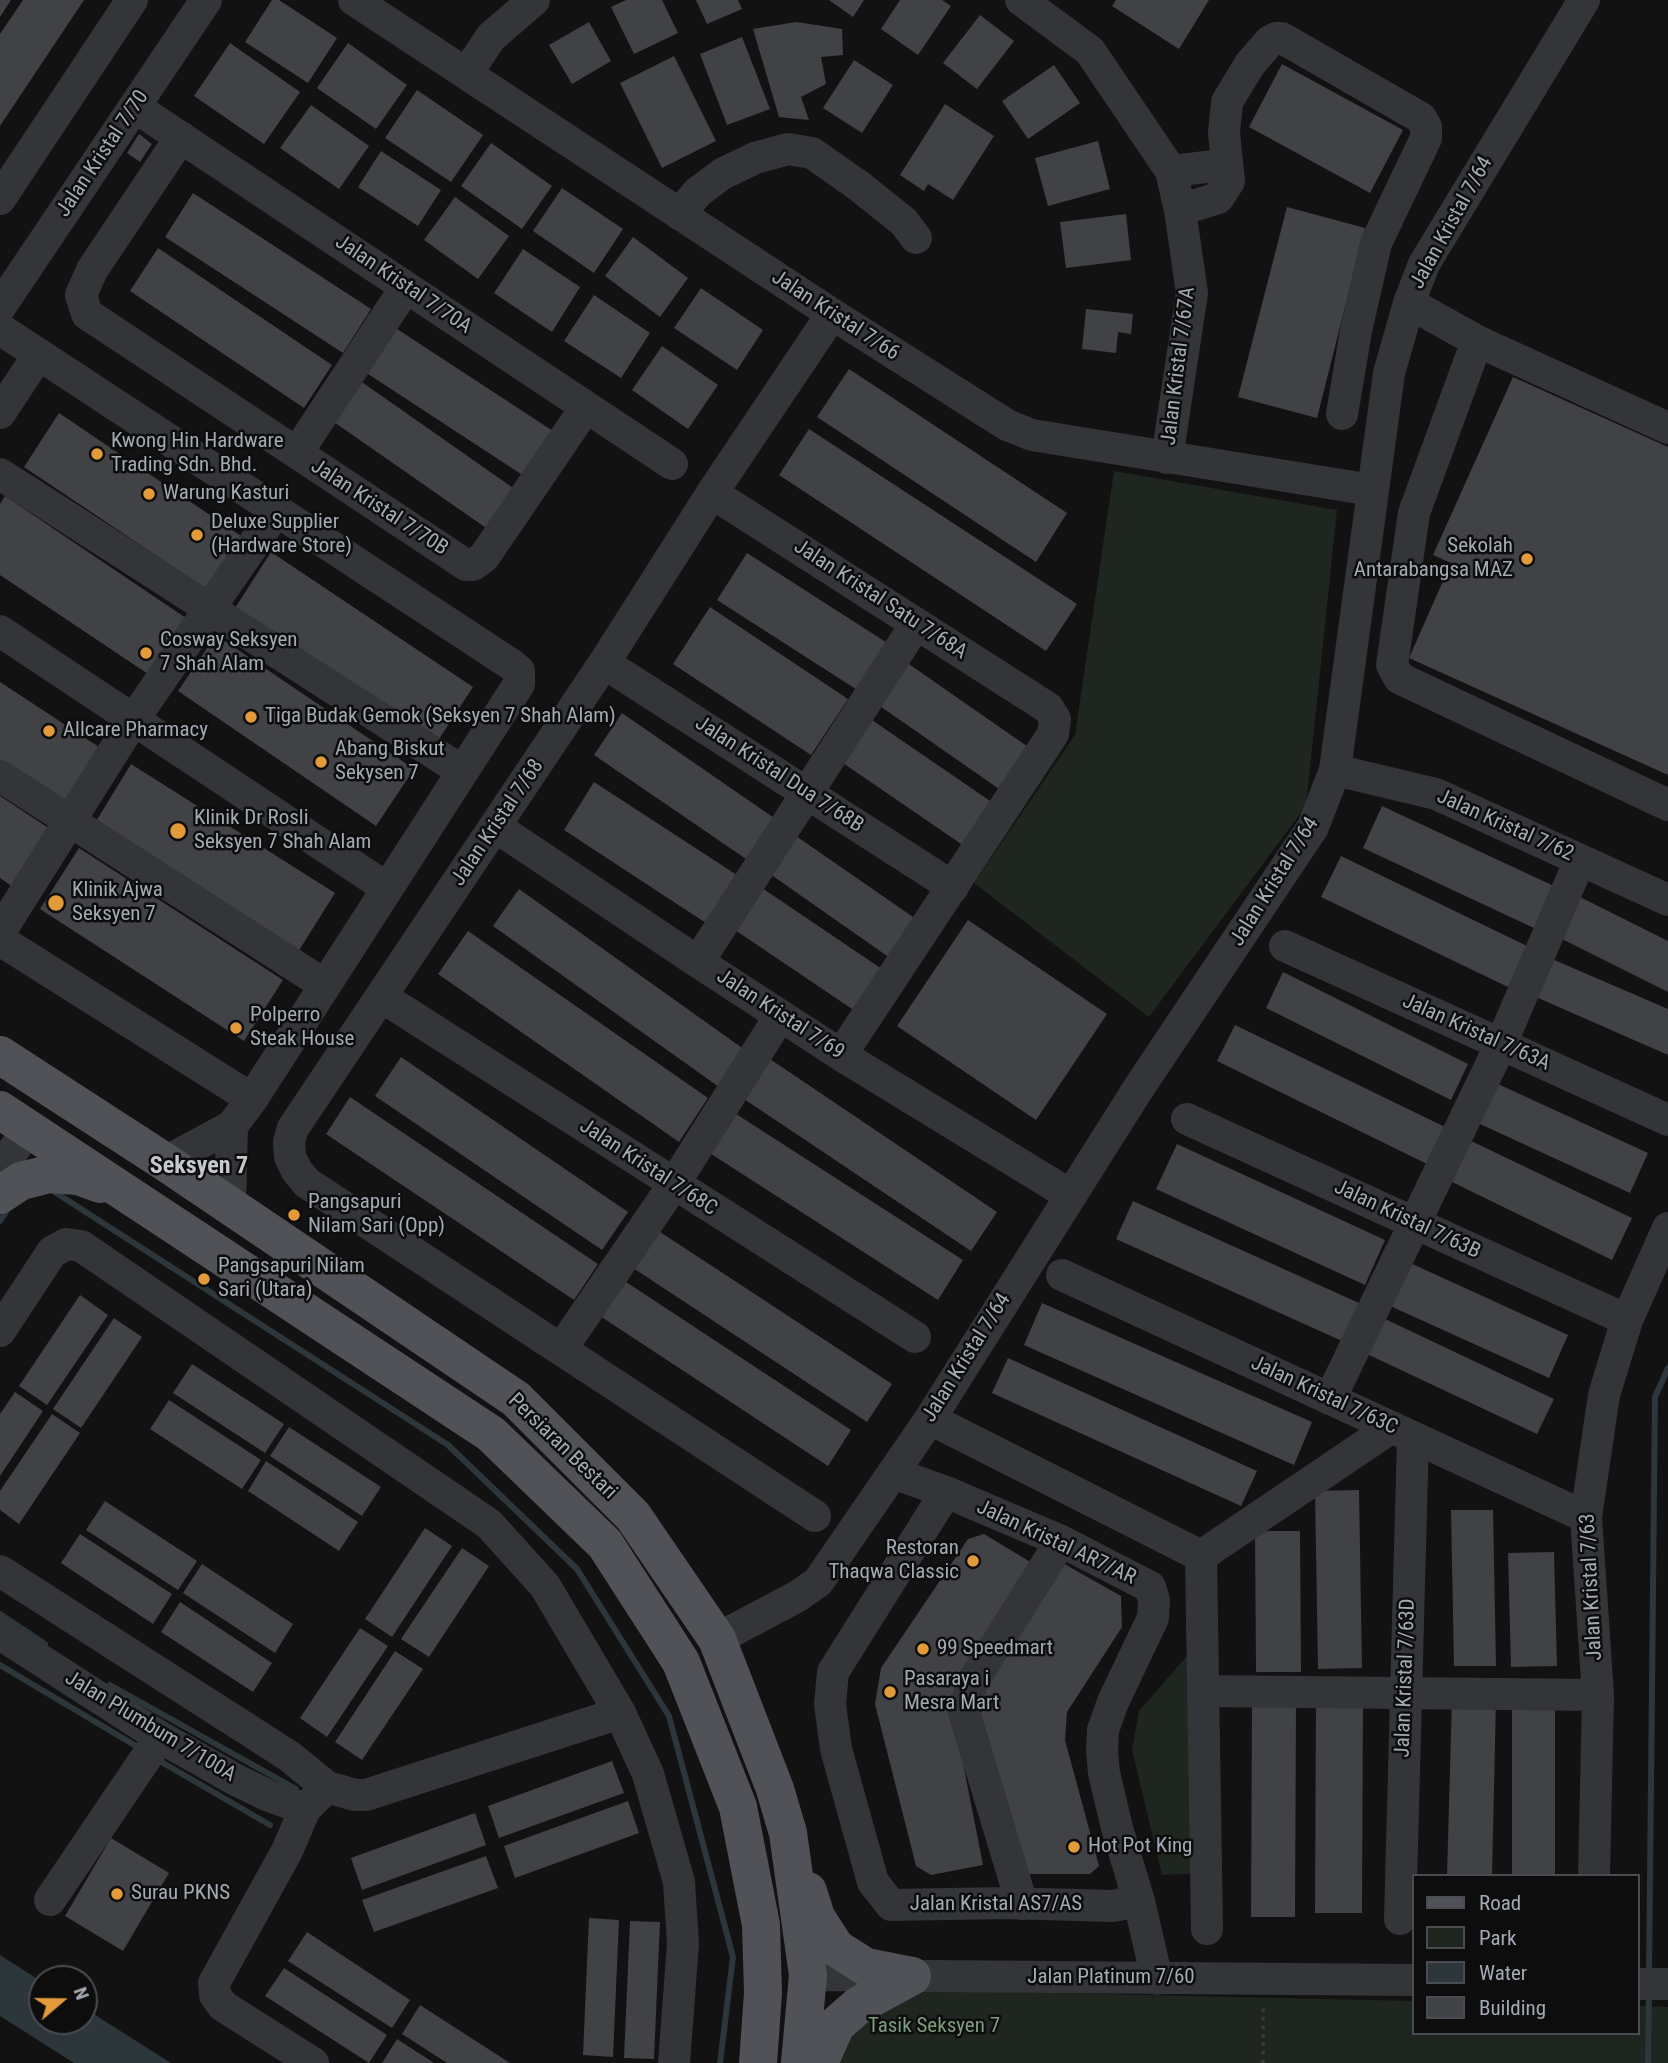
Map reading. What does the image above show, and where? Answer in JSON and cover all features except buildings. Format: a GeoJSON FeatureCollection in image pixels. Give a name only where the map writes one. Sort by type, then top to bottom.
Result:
{"type":"FeatureCollection","features":[{"type":"Feature","properties":{"kind":"main road","name":"Persiaran Bestari"},"geometry":{"type":"LineString","coordinates":[[0,1055],[165,1162],[516,1399],[633,1516],[717,1639],[775,1789],[788,1833],[808,1975],[800,2063]]}},
{"type":"Feature","properties":{"kind":"main road"},"geometry":{"type":"LineString","coordinates":[[0,1079],[13,1088],[14,1120]]}},
{"type":"Feature","properties":{"kind":"main road","name":"Persiaran Bestari"},"geometry":{"type":"LineString","coordinates":[[14,1120],[491,1434],[605,1544],[681,1662],[738,1807],[761,1925],[763,1993],[758,2063]]}},
{"type":"Feature","properties":{"kind":"main road"},"geometry":{"type":"LineString","coordinates":[[0,1195],[21,1181],[49,1174],[78,1176],[125,1193]]}},
{"type":"Feature","properties":{"kind":"main road"},"geometry":{"type":"LineString","coordinates":[[788,1833],[817,1917],[836,1948],[866,1967],[912,1976]]}},
{"type":"Feature","properties":{"kind":"main road"},"geometry":{"type":"LineString","coordinates":[[779,2063],[782,2021],[791,1992],[808,1975]]}},
{"type":"Feature","properties":{"kind":"main road"},"geometry":{"type":"LineString","coordinates":[[819,2063],[836,2025],[859,2005],[912,1976]]}},
{"type":"Feature","properties":{"kind":"street"},"geometry":{"type":"LineString","coordinates":[[0,199],[132,0]]}},
{"type":"Feature","properties":{"kind":"street","name":"Jalan Kristal 7/70"},"geometry":{"type":"LineString","coordinates":[[0,307],[206,0]]}},
{"type":"Feature","properties":{"kind":"street","name":"Jalan Kristal 7/66"},"geometry":{"type":"LineString","coordinates":[[354,0],[832,314],[1007,425],[1032,435],[1372,490]]}},
{"type":"Feature","properties":{"kind":"street"},"geometry":{"type":"LineString","coordinates":[[467,73],[491,37],[534,0]]}},
{"type":"Feature","properties":{"kind":"street","name":"Jalan Kristal 7/67A"},"geometry":{"type":"LineString","coordinates":[[1020,0],[1090,51],[1171,171],[1180,210],[1192,293],[1167,458]]}},
{"type":"Feature","properties":{"kind":"street","name":"Jalan Kristal 7/64"},"geometry":{"type":"LineString","coordinates":[[717,1639],[818,1583],[930,1419],[1138,1089],[1313,827],[1335,770],[1389,373],[1409,303],[1424,264],[1584,0]]}},
{"type":"Feature","properties":{"kind":"street"},"geometry":{"type":"LineString","coordinates":[[1180,210],[1218,198],[1229,181],[1224,133],[1227,102],[1250,64],[1269,42],[1276,38],[1282,38],[1421,117],[1426,127],[1426,138],[1376,243],[1356,331],[1342,414]]}},
{"type":"Feature","properties":{"kind":"street","name":"Jalan Kristal 7/70A"},"geometry":{"type":"LineString","coordinates":[[135,107],[672,464]]}},
{"type":"Feature","properties":{"kind":"street","name":"Jalan Kristal 7/70B"},"geometry":{"type":"LineString","coordinates":[[181,137],[92,270],[81,295],[86,314],[466,565],[473,565],[484,557],[586,407]]}},
{"type":"Feature","properties":{"kind":"street"},"geometry":{"type":"LineString","coordinates":[[679,214],[698,192],[722,173],[755,158],[788,149],[812,153],[821,159],[890,209],[916,238]]}},
{"type":"Feature","properties":{"kind":"street"},"geometry":{"type":"LineString","coordinates":[[1171,171],[1215,166],[1229,181]]}},
{"type":"Feature","properties":{"kind":"street"},"geometry":{"type":"LineString","coordinates":[[297,453],[406,287]]}},
{"type":"Feature","properties":{"kind":"street"},"geometry":{"type":"LineString","coordinates":[[1409,303],[1477,341],[1668,428]]}},
{"type":"Feature","properties":{"kind":"street","name":"Jalan Kristal 7/68"},"geometry":{"type":"LineString","coordinates":[[562,1348],[307,1183],[290,1157],[289,1142],[293,1128],[496,827],[712,493],[832,314]]}},
{"type":"Feature","properties":{"kind":"street"},"geometry":{"type":"LineString","coordinates":[[0,329],[519,671],[519,684],[232,1126],[165,1162]]}},
{"type":"Feature","properties":{"kind":"street"},"geometry":{"type":"LineString","coordinates":[[1477,341],[1413,513],[1392,665],[1399,678],[1668,805]]}},
{"type":"Feature","properties":{"kind":"street"},"geometry":{"type":"LineString","coordinates":[[0,413],[39,354]]}},
{"type":"Feature","properties":{"kind":"street"},"geometry":{"type":"LineString","coordinates":[[0,474],[462,771]]}},
{"type":"Feature","properties":{"kind":"street","name":"Jalan Kristal Satu 7/68A"},"geometry":{"type":"LineString","coordinates":[[712,493],[1048,708],[1055,719],[1053,734],[953,887]]}},
{"type":"Feature","properties":{"kind":"street"},"geometry":{"type":"LineString","coordinates":[[0,932],[134,719],[277,510]]}},
{"type":"Feature","properties":{"kind":"street"},"geometry":{"type":"LineString","coordinates":[[698,962],[916,624]]}},
{"type":"Feature","properties":{"kind":"street"},"geometry":{"type":"LineString","coordinates":[[0,631],[387,888]]}},
{"type":"Feature","properties":{"kind":"street","name":"Jalan Kristal Dua 7/68B"},"geometry":{"type":"LineString","coordinates":[[604,663],[953,887]]}},
{"type":"Feature","properties":{"kind":"street","name":"Jalan Kristal 7/62"},"geometry":{"type":"LineString","coordinates":[[1335,770],[1436,794],[1668,900]]}},
{"type":"Feature","properties":{"kind":"street"},"geometry":{"type":"LineString","coordinates":[[0,776],[325,985]]}},
{"type":"Feature","properties":{"kind":"street","name":"Jalan Kristal 7/69"},"geometry":{"type":"LineString","coordinates":[[496,827],[780,1016],[1070,1195]]}},
{"type":"Feature","properties":{"kind":"street"},"geometry":{"type":"LineString","coordinates":[[1330,1399],[1500,1044],[1580,860]]}},
{"type":"Feature","properties":{"kind":"street"},"geometry":{"type":"LineString","coordinates":[[841,1055],[953,887]]}},
{"type":"Feature","properties":{"kind":"street"},"geometry":{"type":"LineString","coordinates":[[0,940],[252,1098]]}},
{"type":"Feature","properties":{"kind":"street","name":"Jalan Kristal 7/63A"},"geometry":{"type":"LineString","coordinates":[[1285,946],[1668,1120]]}},
{"type":"Feature","properties":{"kind":"street","name":"Jalan Kristal 7/68C"},"geometry":{"type":"LineString","coordinates":[[382,997],[915,1337]]}},
{"type":"Feature","properties":{"kind":"street"},"geometry":{"type":"LineString","coordinates":[[780,1016],[674,1184],[562,1348],[815,1516]]}},
{"type":"Feature","properties":{"kind":"street","name":"Jalan Kristal 7/63B"},"geometry":{"type":"LineString","coordinates":[[1187,1119],[1627,1320]]}},
{"type":"Feature","properties":{"kind":"street"},"geometry":{"type":"LineString","coordinates":[[0,1168],[14,1120]]}},
{"type":"Feature","properties":{"kind":"street"},"geometry":{"type":"LineString","coordinates":[[230,1206],[232,1126]]}},
{"type":"Feature","properties":{"kind":"street","name":"Jalan Kristal 7/63"},"geometry":{"type":"LineString","coordinates":[[1594,1874],[1598,1695],[1586,1517],[1604,1395],[1627,1320],[1668,1228]]}},
{"type":"Feature","properties":{"kind":"street"},"geometry":{"type":"LineString","coordinates":[[0,1331],[52,1252],[66,1244],[81,1247],[489,1524],[545,1586],[620,1713],[648,1774],[679,1882],[683,1944],[674,2063]]}},
{"type":"Feature","properties":{"kind":"street","name":"Jalan Kristal 7/63C"},"geometry":{"type":"LineString","coordinates":[[1062,1275],[1586,1517]]}},
{"type":"Feature","properties":{"kind":"street"},"geometry":{"type":"LineString","coordinates":[[930,1419],[1201,1556]]}},
{"type":"Feature","properties":{"kind":"street"},"geometry":{"type":"LineString","coordinates":[[1201,1556],[1403,1432]]}},
{"type":"Feature","properties":{"kind":"street","name":"Jalan Kristal 7/63D"},"geometry":{"type":"LineString","coordinates":[[1400,1919],[1405,1693],[1403,1432]]}},
{"type":"Feature","properties":{"kind":"street","name":"Jalan Kristal AR7/AR"},"geometry":{"type":"LineString","coordinates":[[892,1473],[946,1492],[1061,1541],[1150,1587],[1154,1601],[1153,1618],[1113,1702],[1103,1730],[1104,1773],[1157,1979]]}},
{"type":"Feature","properties":{"kind":"street","name":"Jalan Kristal AS7/AS"},"geometry":{"type":"LineString","coordinates":[[946,1492],[833,1672],[830,1704],[836,1749],[873,1882],[891,1905],[1113,1906],[1139,1901]]}},
{"type":"Feature","properties":{"kind":"street"},"geometry":{"type":"LineString","coordinates":[[1022,1904],[964,1712],[972,1683],[1061,1541]]}},
{"type":"Feature","properties":{"kind":"street"},"geometry":{"type":"LineString","coordinates":[[1201,1556],[1207,1929]]}},
{"type":"Feature","properties":{"kind":"street"},"geometry":{"type":"LineString","coordinates":[[0,1571],[121,1651],[289,1756],[316,1798],[214,1983],[215,1995],[223,2006],[313,2063]]}},
{"type":"Feature","properties":{"kind":"street","name":"Jalan Plumbum 7/100A"},"geometry":{"type":"LineString","coordinates":[[0,1634],[160,1737],[269,1796],[316,1798],[366,1795],[620,1713]]}},
{"type":"Feature","properties":{"kind":"street"},"geometry":{"type":"LineString","coordinates":[[95,1695],[121,1651]]}},
{"type":"Feature","properties":{"kind":"street"},"geometry":{"type":"LineString","coordinates":[[1203,1691],[1598,1695]]}},
{"type":"Feature","properties":{"kind":"street"},"geometry":{"type":"LineString","coordinates":[[50,1900],[160,1737]]}},
{"type":"Feature","properties":{"kind":"street","name":"Jalan Platinum 7/60"},"geometry":{"type":"LineString","coordinates":[[808,1975],[1412,1980]]}},
{"type":"Feature","properties":{"kind":"street"},"geometry":{"type":"LineString","coordinates":[[1640,1984],[1668,1984]]}},
{"type":"Feature","properties":{"kind":"path"},"geometry":{"type":"LineString","coordinates":[[1263,1978],[1263,2063]]}},
{"type":"Feature","properties":{"kind":"green space"},"geometry":{"type":"Polygon","coordinates":[[[1114,471],[1337,510],[1306,806],[1149,1017],[974,883],[1075,735],[1114,471]]]}},
{"type":"Feature","properties":{"kind":"green space"},"geometry":{"type":"Polygon","coordinates":[[[1193,1649],[1200,1873],[1162,1875],[1132,1750],[1139,1711],[1193,1649]]]}},
{"type":"Feature","properties":{"kind":"green space","name":"Tasik Seksyen 7"},"geometry":{"type":"Polygon","coordinates":[[[915,1990],[1412,2001],[1412,2035],[1640,2035],[1640,2006],[1668,2007],[1668,2063],[835,2063],[849,2024],[915,1990]]]}},
{"type":"Feature","properties":{"kind":"water"},"geometry":{"type":"Polygon","coordinates":[[[0,1955],[28,1973],[28,2034],[0,2016],[0,1955]]]}},
{"type":"Feature","properties":{"kind":"water"},"geometry":{"type":"Polygon","coordinates":[[[98,2017],[171,2063],[74,2063],[30,2035],[98,2035],[98,2017]]]}},
{"type":"Feature","properties":{"kind":"waterway"},"geometry":{"type":"LineString","coordinates":[[50,1189],[448,1445],[577,1569],[669,1716],[733,1957],[720,2063]]}},
{"type":"Feature","properties":{"kind":"waterway"},"geometry":{"type":"LineString","coordinates":[[0,1221],[9,1207]]}},
{"type":"Feature","properties":{"kind":"waterway"},"geometry":{"type":"LineString","coordinates":[[1649,1975],[1655,1397],[1668,1368]]}},
{"type":"Feature","properties":{"kind":"waterway"},"geometry":{"type":"LineString","coordinates":[[0,1614],[45,1644]]}},
{"type":"Feature","properties":{"kind":"waterway"},"geometry":{"type":"LineString","coordinates":[[0,1665],[136,1746]]}},
{"type":"Feature","properties":{"kind":"waterway"},"geometry":{"type":"LineString","coordinates":[[110,1685],[296,1789]]}},
{"type":"Feature","properties":{"kind":"waterway"},"geometry":{"type":"LineString","coordinates":[[158,1760],[270,1825]]}},
{"type":"Feature","properties":{"kind":"waterway"},"geometry":{"type":"LineString","coordinates":[[1648,2063],[1649,1993]]}},
{"type":"Feature","properties":{"kind":"place","name":"Kwong Hin Hardware Trading Sdn. Bhd."},"geometry":{"type":"Point","coordinates":[97,454]}},
{"type":"Feature","properties":{"kind":"place","name":"Warung Kasturi"},"geometry":{"type":"Point","coordinates":[149,494]}},
{"type":"Feature","properties":{"kind":"place","name":"Deluxe Supplier (Hardware Store)"},"geometry":{"type":"Point","coordinates":[197,535]}},
{"type":"Feature","properties":{"kind":"place","name":"Sekolah Antarabangsa MAZ"},"geometry":{"type":"Point","coordinates":[1527,559]}},
{"type":"Feature","properties":{"kind":"place","name":"Cosway Seksyen 7 Shah Alam"},"geometry":{"type":"Point","coordinates":[146,653]}},
{"type":"Feature","properties":{"kind":"place","name":"Tiga Budak Gemok (Seksyen 7 Shah Alam)"},"geometry":{"type":"Point","coordinates":[251,717]}},
{"type":"Feature","properties":{"kind":"place","name":"Allcare Pharmacy"},"geometry":{"type":"Point","coordinates":[49,731]}},
{"type":"Feature","properties":{"kind":"place","name":"Abang Biskut Sekysen 7"},"geometry":{"type":"Point","coordinates":[321,762]}},
{"type":"Feature","properties":{"kind":"place","name":"Klinik Dr Rosli Seksyen 7 Shah Alam"},"geometry":{"type":"Point","coordinates":[178,831]}},
{"type":"Feature","properties":{"kind":"place","name":"Klinik Ajwa Seksyen 7"},"geometry":{"type":"Point","coordinates":[56,903]}},
{"type":"Feature","properties":{"kind":"place","name":"Polperro Steak House"},"geometry":{"type":"Point","coordinates":[236,1028]}},
{"type":"Feature","properties":{"kind":"place","name":"Pangsapuri Nilam Sari (Opp)"},"geometry":{"type":"Point","coordinates":[294,1215]}},
{"type":"Feature","properties":{"kind":"place","name":"Pangsapuri Nilam Sari (Utara)"},"geometry":{"type":"Point","coordinates":[204,1279]}},
{"type":"Feature","properties":{"kind":"place","name":"Restoran Thaqwa Classic"},"geometry":{"type":"Point","coordinates":[973,1561]}},
{"type":"Feature","properties":{"kind":"place","name":"99 Speedmart"},"geometry":{"type":"Point","coordinates":[923,1649]}},
{"type":"Feature","properties":{"kind":"place","name":"Pasaraya i Mesra Mart"},"geometry":{"type":"Point","coordinates":[890,1692]}},
{"type":"Feature","properties":{"kind":"place","name":"Hot Pot King"},"geometry":{"type":"Point","coordinates":[1074,1847]}},
{"type":"Feature","properties":{"kind":"place","name":"Surau PKNS"},"geometry":{"type":"Point","coordinates":[117,1894]}},
{"type":"Feature","properties":{"kind":"district","name":"Seksyen 7"},"geometry":{"type":"Point","coordinates":[199,1167]}}]}
